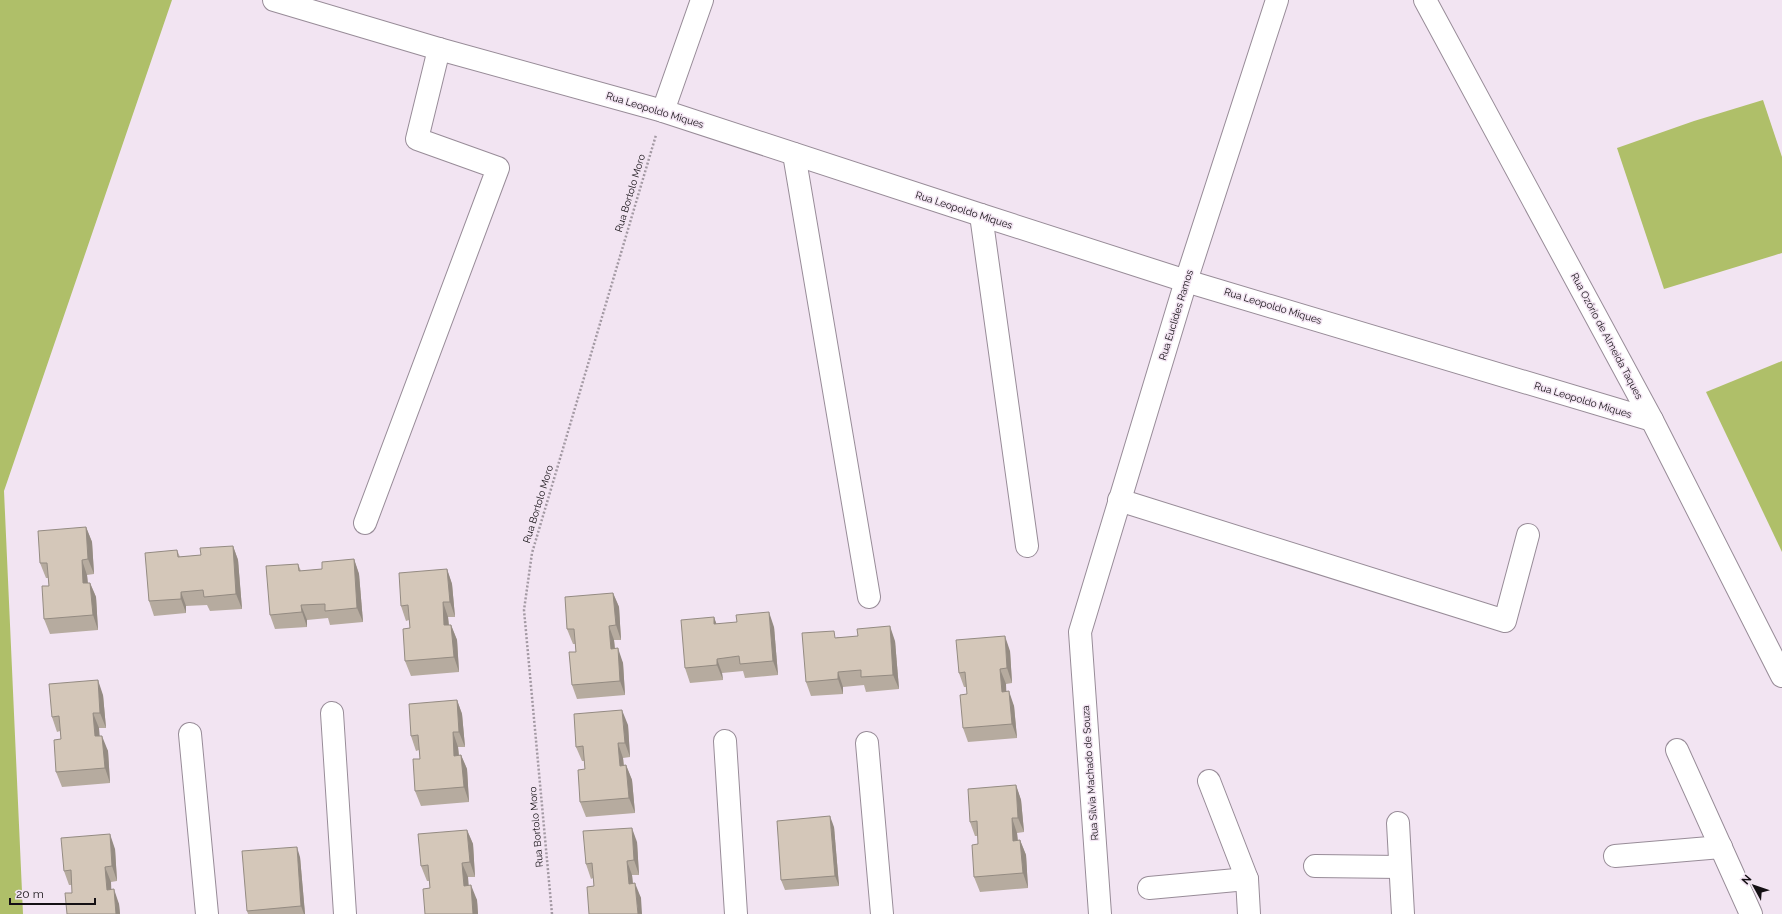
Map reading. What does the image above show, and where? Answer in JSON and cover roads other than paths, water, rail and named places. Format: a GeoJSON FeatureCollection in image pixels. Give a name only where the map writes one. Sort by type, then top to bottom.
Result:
{"type":"FeatureCollection","features":[{"type":"Feature","properties":{"kind":"street","name":"Rua Leopoldo Miques"},"geometry":{"type":"LineString","coordinates":[[274,0],[439,49],[663,111],[981,216],[1186,280],[1652,420]]}},
{"type":"Feature","properties":{"kind":"street"},"geometry":{"type":"LineString","coordinates":[[663,111],[702,0]]}},
{"type":"Feature","properties":{"kind":"street","name":"Rua Euclides Ramos"},"geometry":{"type":"LineString","coordinates":[[1080,632],[1186,280],[1276,0]]}},
{"type":"Feature","properties":{"kind":"street","name":"Rua Ozório de Almeida Taques"},"geometry":{"type":"LineString","coordinates":[[1425,0],[1652,420],[1782,676]]}},
{"type":"Feature","properties":{"kind":"street"},"geometry":{"type":"LineString","coordinates":[[365,523],[498,168],[417,138],[439,49]]}},
{"type":"Feature","properties":{"kind":"street"},"geometry":{"type":"LineString","coordinates":[[794,154],[869,597]]}},
{"type":"Feature","properties":{"kind":"street"},"geometry":{"type":"LineString","coordinates":[[981,216],[1027,546]]}},
{"type":"Feature","properties":{"kind":"street"},"geometry":{"type":"LineString","coordinates":[[1119,500],[1505,621],[1528,535]]}},
{"type":"Feature","properties":{"kind":"street","name":"Rua Sílvia Machado de Souza"},"geometry":{"type":"LineString","coordinates":[[1080,632],[1100,914]]}},
{"type":"Feature","properties":{"kind":"street"},"geometry":{"type":"LineString","coordinates":[[332,712],[345,914]]}},
{"type":"Feature","properties":{"kind":"street"},"geometry":{"type":"LineString","coordinates":[[190,734],[207,914]]}},
{"type":"Feature","properties":{"kind":"street"},"geometry":{"type":"LineString","coordinates":[[725,741],[736,914]]}},
{"type":"Feature","properties":{"kind":"street"},"geometry":{"type":"LineString","coordinates":[[867,743],[882,914]]}},
{"type":"Feature","properties":{"kind":"street"},"geometry":{"type":"LineString","coordinates":[[1677,750],[1751,914]]}},
{"type":"Feature","properties":{"kind":"street"},"geometry":{"type":"LineString","coordinates":[[1209,781],[1247,879],[1249,914]]}},
{"type":"Feature","properties":{"kind":"street"},"geometry":{"type":"LineString","coordinates":[[1398,823],[1403,914]]}},
{"type":"Feature","properties":{"kind":"street"},"geometry":{"type":"LineString","coordinates":[[1615,856],[1721,847]]}},
{"type":"Feature","properties":{"kind":"street"},"geometry":{"type":"LineString","coordinates":[[1315,866],[1400,867]]}},
{"type":"Feature","properties":{"kind":"street"},"geometry":{"type":"LineString","coordinates":[[1149,888],[1247,879]]}}]}
